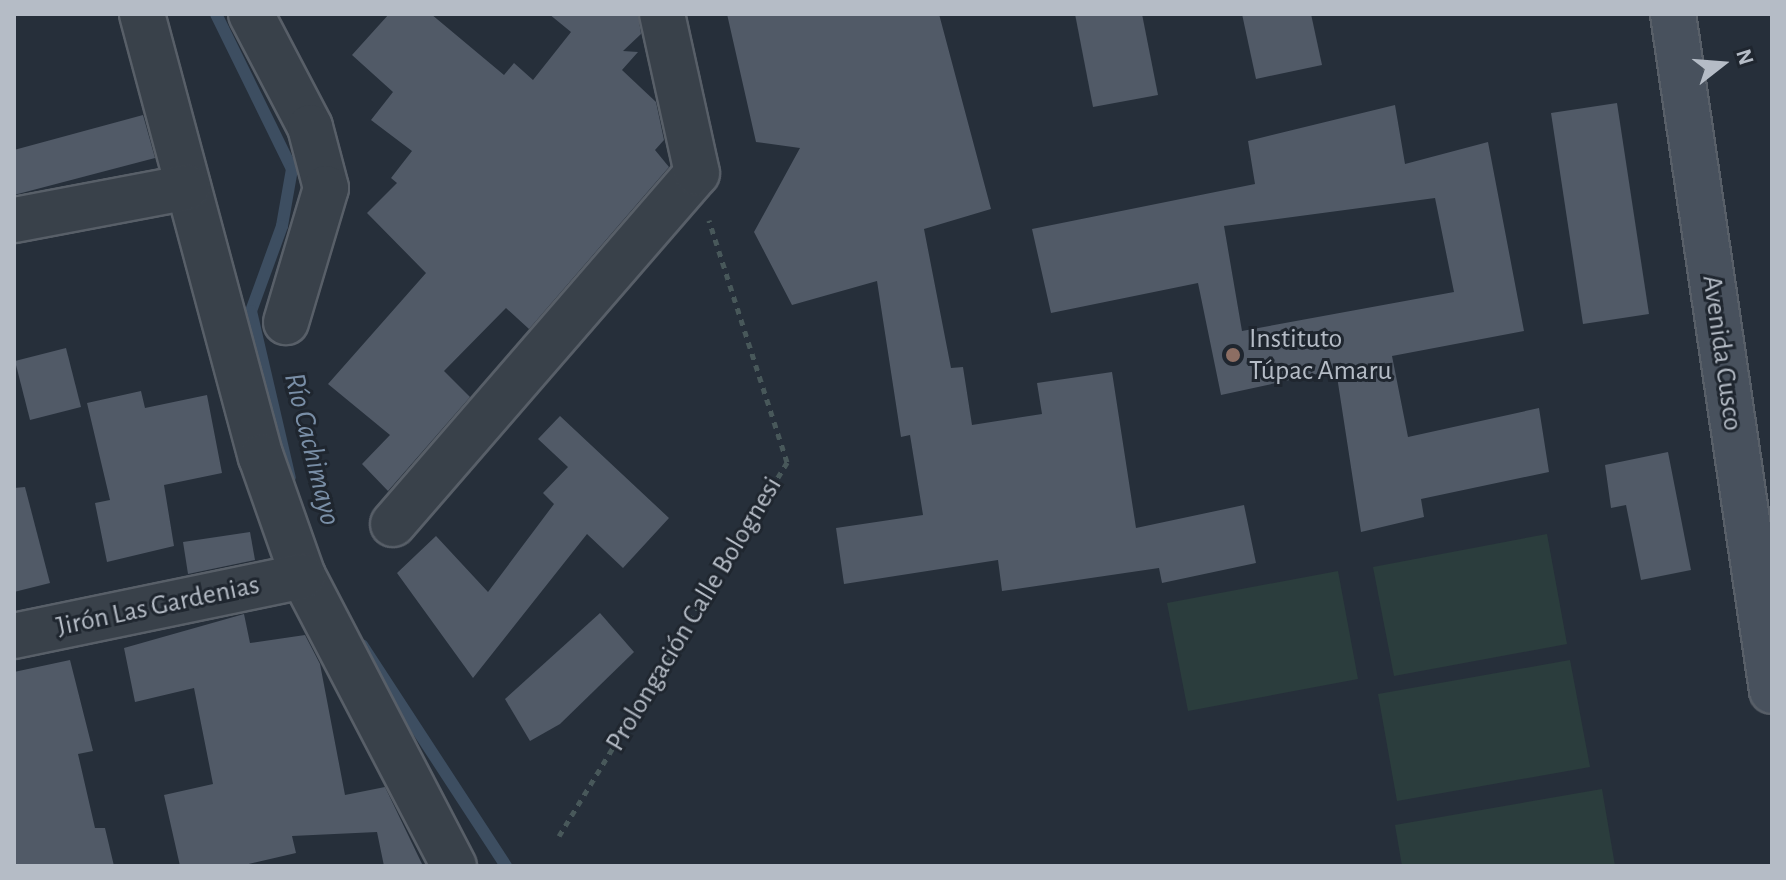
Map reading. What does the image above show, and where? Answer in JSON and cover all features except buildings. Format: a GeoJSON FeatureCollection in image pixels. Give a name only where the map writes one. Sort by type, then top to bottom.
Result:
{"type":"FeatureCollection","features":[{"type":"Feature","properties":{"kind":"street"},"geometry":{"type":"LineString","coordinates":[[142,14],[261,457],[303,576],[454,866]]}},
{"type":"Feature","properties":{"kind":"street"},"geometry":{"type":"LineString","coordinates":[[251,14],[310,127],[326,188],[286,322]]}},
{"type":"Feature","properties":{"kind":"street"},"geometry":{"type":"LineString","coordinates":[[393,524],[697,173],[662,14]]}},
{"type":"Feature","properties":{"kind":"street","name":"Avenida Cusco"},"geometry":{"type":"LineString","coordinates":[[1673,14],[1772,691]]}},
{"type":"Feature","properties":{"kind":"street"},"geometry":{"type":"LineString","coordinates":[[14,220],[188,187]]}},
{"type":"Feature","properties":{"kind":"street","name":"Jirón Las Gardenias"},"geometry":{"type":"LineString","coordinates":[[14,636],[303,576]]}},
{"type":"Feature","properties":{"kind":"path","name":"Prolongación Calle Bolognesi"},"geometry":{"type":"LineString","coordinates":[[559,836],[787,462],[697,173]]}},
{"type":"Feature","properties":{"kind":"shaded area"},"geometry":{"type":"Polygon","coordinates":[[[1547,534],[1567,644],[1394,676],[1373,567],[1547,534]]]}},
{"type":"Feature","properties":{"kind":"shaded area"},"geometry":{"type":"Polygon","coordinates":[[[1338,571],[1358,679],[1188,711],[1167,603],[1338,571]]]}},
{"type":"Feature","properties":{"kind":"shaded area"},"geometry":{"type":"Polygon","coordinates":[[[1570,660],[1590,767],[1397,801],[1378,694],[1570,660]]]}},
{"type":"Feature","properties":{"kind":"shaded area"},"geometry":{"type":"Polygon","coordinates":[[[1602,789],[1615,866],[1402,866],[1395,825],[1602,789]]]}},
{"type":"Feature","properties":{"kind":"waterway","name":"Río Cachimayo"},"geometry":{"type":"LineString","coordinates":[[216,14],[292,169],[282,226],[251,311],[290,478]]}},
{"type":"Feature","properties":{"kind":"waterway","name":"Río Cachimayo"},"geometry":{"type":"LineString","coordinates":[[362,645],[506,866]]}},
{"type":"Feature","properties":{"kind":"place","name":"Instituto Túpac Amaru"},"geometry":{"type":"Point","coordinates":[1233,355]}}]}
